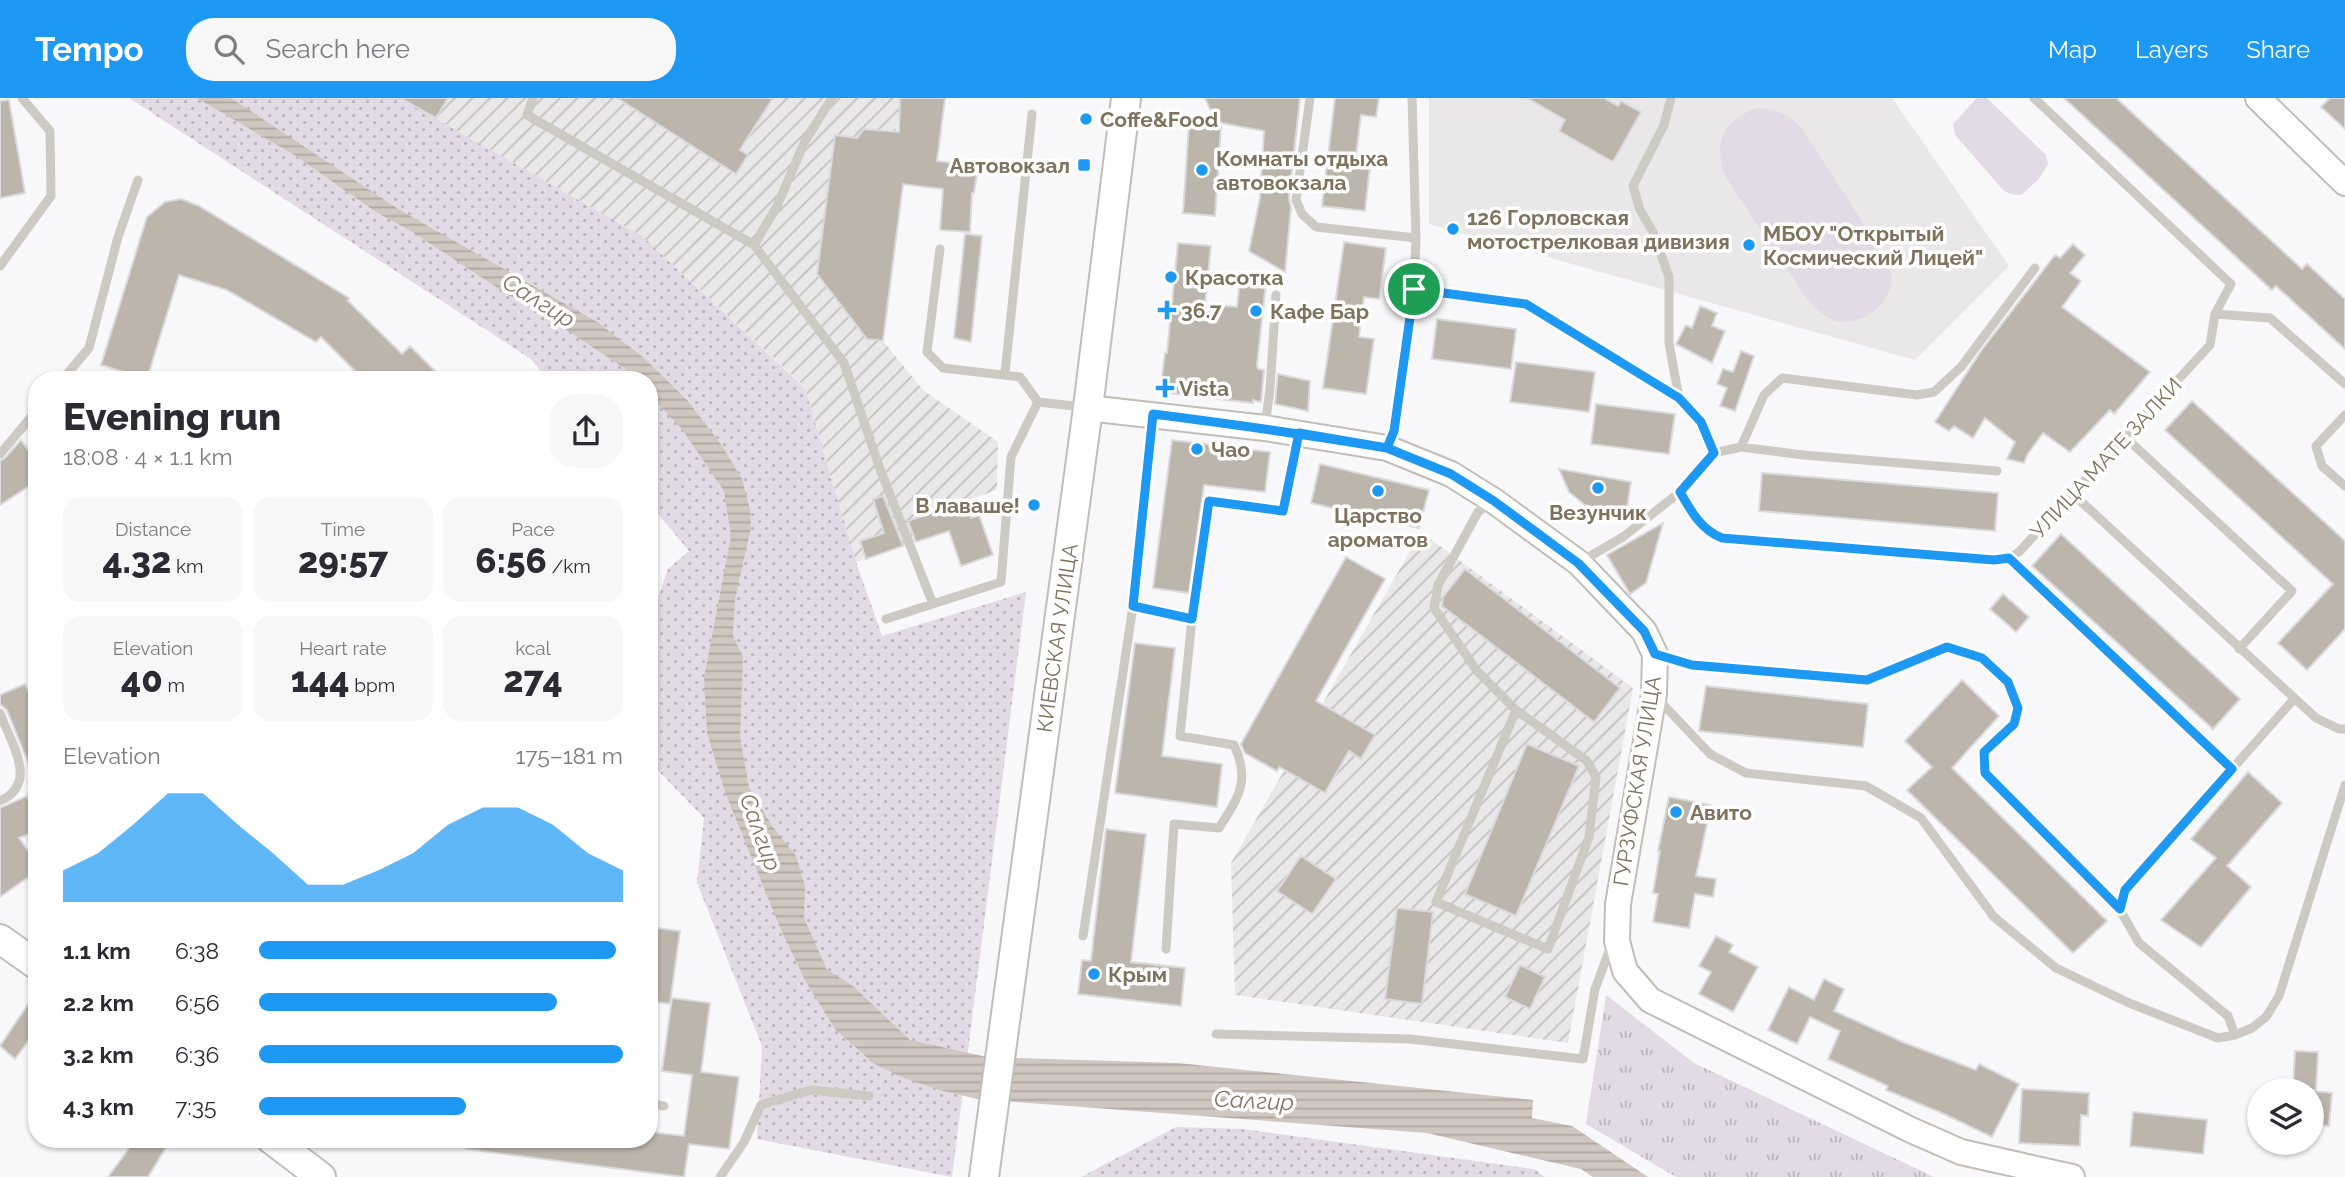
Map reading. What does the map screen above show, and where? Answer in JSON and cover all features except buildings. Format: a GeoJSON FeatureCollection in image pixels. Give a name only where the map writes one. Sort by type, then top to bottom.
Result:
{"type":"FeatureCollection","features":[{"type":"Feature","properties":{"kind":"main road","name":"КИЕВСКАЯ УЛИЦА"},"geometry":{"type":"LineString","coordinates":[[985,1169],[1088,408],[1126,98]]}},
{"type":"Feature","properties":{"kind":"main road"},"geometry":{"type":"LineString","coordinates":[[2258,98],[2343,177]]}},
{"type":"Feature","properties":{"kind":"main road","name":"ГУРЗУФСКАЯ УЛИЦА"},"geometry":{"type":"LineString","coordinates":[[1088,408],[1265,428],[1387,448],[1451,474],[1494,501],[1578,563],[1644,631],[1655,654],[1654,694],[1618,904],[1617,941],[1625,971],[1650,1000],[1899,1124],[1961,1152],[2072,1177]]}},
{"type":"Feature","properties":{"kind":"main road"},"geometry":{"type":"LineString","coordinates":[[0,939],[28,959]]}},
{"type":"Feature","properties":{"kind":"main road"},"geometry":{"type":"LineString","coordinates":[[283,1148],[321,1177]]}},
{"type":"Feature","properties":{"kind":"lane"},"geometry":{"type":"LineString","coordinates":[[0,266],[51,196],[50,131],[22,98]]}},
{"type":"Feature","properties":{"kind":"lane"},"geometry":{"type":"LineString","coordinates":[[533,98],[527,116],[754,245],[844,363],[880,469],[933,604]]}},
{"type":"Feature","properties":{"kind":"lane"},"geometry":{"type":"LineString","coordinates":[[754,245],[777,206],[805,141],[832,98]]}},
{"type":"Feature","properties":{"kind":"lane"},"geometry":{"type":"LineString","coordinates":[[1310,98],[1296,200],[1302,214],[1316,227],[1416,238]]}},
{"type":"Feature","properties":{"kind":"lane"},"geometry":{"type":"LineString","coordinates":[[1387,448],[1394,431],[1414,289],[1416,238],[1412,98]]}},
{"type":"Feature","properties":{"kind":"lane"},"geometry":{"type":"LineString","coordinates":[[1671,98],[1664,125],[1633,186],[1640,210],[1653,232],[1669,276],[1669,343],[1679,398]]}},
{"type":"Feature","properties":{"kind":"lane","name":"УЛИЦА МАТЕ ЗАЛКИ"},"geometry":{"type":"LineString","coordinates":[[2009,558],[2020,552],[2074,495],[2210,345],[2215,314],[2231,284],[2034,98]]}},
{"type":"Feature","properties":{"kind":"lane"},"geometry":{"type":"LineString","coordinates":[[1005,373],[1032,114]]}},
{"type":"Feature","properties":{"kind":"lane"},"geometry":{"type":"LineString","coordinates":[[70,371],[89,348],[118,237],[138,180]]}},
{"type":"Feature","properties":{"kind":"lane"},"geometry":{"type":"LineString","coordinates":[[940,249],[926,352],[943,368],[1005,373],[1020,377],[1038,402],[1088,408]]}},
{"type":"Feature","properties":{"kind":"lane"},"geometry":{"type":"LineString","coordinates":[[1741,447],[1764,395],[1782,378],[1917,395],[1934,392],[1961,367],[2035,268]]}},
{"type":"Feature","properties":{"kind":"lane"},"geometry":{"type":"LineString","coordinates":[[1414,289],[1526,304],[1679,398],[1701,422],[1714,453]]}},
{"type":"Feature","properties":{"kind":"lane"},"geometry":{"type":"LineString","coordinates":[[1265,428],[1276,295]]}},
{"type":"Feature","properties":{"kind":"lane"},"geometry":{"type":"LineString","coordinates":[[2215,314],[2270,318],[2345,384]]}},
{"type":"Feature","properties":{"kind":"lane"},"geometry":{"type":"LineString","coordinates":[[886,619],[1001,582],[1011,457],[1038,402]]}},
{"type":"Feature","properties":{"kind":"lane"},"geometry":{"type":"LineString","coordinates":[[1083,936],[1133,606],[1153,414]]}},
{"type":"Feature","properties":{"kind":"lane"},"geometry":{"type":"LineString","coordinates":[[2345,415],[2316,446],[2322,466],[2345,486]]}},
{"type":"Feature","properties":{"kind":"lane"},"geometry":{"type":"LineString","coordinates":[[0,454],[28,421]]}},
{"type":"Feature","properties":{"kind":"lane"},"geometry":{"type":"LineString","coordinates":[[1166,949],[1174,824],[1219,828],[1241,792],[1241,759],[1234,745],[1180,736],[1192,619],[1209,501],[1283,511],[1299,433]]}},
{"type":"Feature","properties":{"kind":"lane"},"geometry":{"type":"LineString","coordinates":[[2126,438],[2292,591],[2239,649]]}},
{"type":"Feature","properties":{"kind":"lane"},"geometry":{"type":"LineString","coordinates":[[1578,563],[1623,537],[1680,492],[1714,453],[1741,447],[1803,456],[1997,471]]}},
{"type":"Feature","properties":{"kind":"lane"},"geometry":{"type":"LineString","coordinates":[[1680,492],[1695,517],[1710,534],[1722,538],[1994,560],[2009,558],[2232,769]]}},
{"type":"Feature","properties":{"kind":"lane"},"geometry":{"type":"LineString","coordinates":[[2074,495],[2316,719],[2345,729]]}},
{"type":"Feature","properties":{"kind":"lane"},"geometry":{"type":"LineString","coordinates":[[1494,501],[1478,512],[1438,585],[1434,608],[1477,671],[1516,710],[1587,761],[1596,777],[1589,837],[1548,948],[1436,902],[1516,710]]}},
{"type":"Feature","properties":{"kind":"lane"},"geometry":{"type":"LineString","coordinates":[[1133,606],[1192,619]]}},
{"type":"Feature","properties":{"kind":"lane"},"geometry":{"type":"LineString","coordinates":[[1655,654],[1692,665],[1867,680],[1947,647],[1982,658],[2008,682],[2018,708],[2014,724],[1984,752],[1985,773],[2120,909],[2139,943],[2228,1016],[2235,1035]]}},
{"type":"Feature","properties":{"kind":"lane"},"geometry":{"type":"LineString","coordinates":[[1654,694],[1710,754],[1746,773],[1866,786],[1921,818],[1994,917],[2056,968],[2129,1003],[2218,1038],[2252,1028],[2266,1017],[2279,996],[2345,785]]}},
{"type":"Feature","properties":{"kind":"lane"},"geometry":{"type":"LineString","coordinates":[[2120,909],[2125,890],[2294,699]]}},
{"type":"Feature","properties":{"kind":"lane"},"geometry":{"type":"LineString","coordinates":[[0,713],[21,760],[19,780],[14,793],[0,801]]}},
{"type":"Feature","properties":{"kind":"lane"},"geometry":{"type":"LineString","coordinates":[[1216,1034],[1410,1039],[1583,1059],[1595,989],[1617,930]]}},
{"type":"Feature","properties":{"kind":"lane"},"geometry":{"type":"LineString","coordinates":[[720,1177],[744,1142],[761,1105],[811,1090],[869,1096]]}},
{"type":"Feature","properties":{"kind":"lane"},"geometry":{"type":"LineString","coordinates":[[658,1105],[664,1106]]}},
{"type":"Feature","properties":{"kind":"shaded area"},"geometry":{"type":"Polygon","coordinates":[[[400,98],[902,98],[867,339],[883,341],[923,390],[998,442],[997,490],[923,516],[930,537],[856,562],[805,387],[643,237],[400,98]]]}},
{"type":"Feature","properties":{"kind":"shaded area","name":"МБОУ \"Открытый Космический Лицей\""},"geometry":{"type":"Polygon","coordinates":[[[1429,98],[1892,98],[2009,266],[1915,360],[1429,224],[1429,98]]]}},
{"type":"Feature","properties":{"kind":"shaded area"},"geometry":{"type":"Polygon","coordinates":[[[1421,532],[1633,688],[1568,1043],[1235,995],[1231,863],[1421,532]]]}},
{"type":"Feature","properties":{"kind":"green space"},"geometry":{"type":"Polygon","coordinates":[[[129,98],[400,98],[643,237],[805,388],[856,562],[882,636],[1026,592],[952,1177],[757,1139],[762,1046],[697,883],[704,818],[658,770],[658,597],[668,569],[689,551],[658,514],[658,371],[541,371],[531,359],[129,98]]]}},
{"type":"Feature","properties":{"kind":"green space"},"geometry":{"type":"Polygon","coordinates":[[[1977,98],[1987,98],[2046,155],[2048,164],[2038,180],[2021,195],[2004,191],[1955,135],[1953,124],[1977,98]]]}},
{"type":"Feature","properties":{"kind":"green space"},"geometry":{"type":"Polygon","coordinates":[[[1757,108],[1783,113],[1803,130],[1888,263],[1891,282],[1888,293],[1883,302],[1866,316],[1845,322],[1834,320],[1814,306],[1725,176],[1720,152],[1724,134],[1736,119],[1757,108]]]}},
{"type":"Feature","properties":{"kind":"green space"},"geometry":{"type":"Polygon","coordinates":[[[1606,995],[1694,1063],[1934,1177],[1676,1177],[1586,1124],[1606,995]]]}},
{"type":"Feature","properties":{"kind":"green space"},"geometry":{"type":"Polygon","coordinates":[[[1176,1127],[1243,1129],[1534,1169],[1545,1177],[1081,1177],[1176,1127]]]}},
{"type":"Feature","properties":{"kind":"water","name":"Салгир"},"geometry":{"type":"Polygon","coordinates":[[[197,98],[231,98],[398,209],[597,322],[657,371],[627,371],[552,320],[513,298],[411,231],[376,212],[296,156],[197,98]]]}},
{"type":"Feature","properties":{"kind":"water","name":"Салгир"},"geometry":{"type":"Polygon","coordinates":[[[658,372],[688,401],[722,446],[742,479],[750,509],[751,527],[735,599],[733,636],[743,657],[740,737],[749,788],[774,829],[796,856],[805,886],[804,918],[827,970],[853,986],[910,1040],[987,1057],[1178,1063],[1533,1100],[1532,1118],[1572,1126],[1648,1177],[1593,1177],[1581,1169],[1427,1133],[977,1099],[901,1077],[873,1063],[835,1029],[806,982],[781,930],[725,792],[707,733],[704,678],[731,536],[724,491],[682,429],[658,404],[658,372]]]}},
{"type":"Feature","properties":{"kind":"place","name":"Coffe&Food"},"geometry":{"type":"Point","coordinates":[1086,119]}},
{"type":"Feature","properties":{"kind":"place","name":"Автовокзал"},"geometry":{"type":"Point","coordinates":[1084,165]}},
{"type":"Feature","properties":{"kind":"place","name":"Комнаты отдыха автовокзала"},"geometry":{"type":"Point","coordinates":[1202,170]}},
{"type":"Feature","properties":{"kind":"place","name":"126 Горловская мотострелковая дивизия"},"geometry":{"type":"Point","coordinates":[1453,229]}},
{"type":"Feature","properties":{"kind":"place","name":"МБОУ \"Открытый Космический Лицей\""},"geometry":{"type":"Point","coordinates":[1749,245]}},
{"type":"Feature","properties":{"kind":"place","name":"Красотка"},"geometry":{"type":"Point","coordinates":[1171,277]}},
{"type":"Feature","properties":{"kind":"place","name":"36.7"},"geometry":{"type":"Point","coordinates":[1167,310]}},
{"type":"Feature","properties":{"kind":"place","name":"Кафе Бар"},"geometry":{"type":"Point","coordinates":[1256,311]}},
{"type":"Feature","properties":{"kind":"place","name":"Vista"},"geometry":{"type":"Point","coordinates":[1165,388]}},
{"type":"Feature","properties":{"kind":"place","name":"Чао"},"geometry":{"type":"Point","coordinates":[1197,449]}},
{"type":"Feature","properties":{"kind":"place","name":"Везунчик"},"geometry":{"type":"Point","coordinates":[1598,488]}},
{"type":"Feature","properties":{"kind":"place","name":"Царство ароматов"},"geometry":{"type":"Point","coordinates":[1378,491]}},
{"type":"Feature","properties":{"kind":"place","name":"В лаваше!"},"geometry":{"type":"Point","coordinates":[1034,505]}},
{"type":"Feature","properties":{"kind":"place","name":"Авито"},"geometry":{"type":"Point","coordinates":[1676,812]}},
{"type":"Feature","properties":{"kind":"place","name":"Крым"},"geometry":{"type":"Point","coordinates":[1094,974]}},
{"type":"Feature","properties":{"kind":"route"},"geometry":{"type":"LineString","coordinates":[[1414,289],[1394,431],[1387,448],[1299,433],[1265,428],[1153,414],[1133,606],[1192,619],[1209,501],[1283,511],[1299,433],[1387,448],[1451,474],[1494,501],[1578,563],[1644,631],[1655,654],[1692,665],[1867,680],[1947,647],[1982,658],[2008,682],[2018,708],[2014,724],[1984,752],[1985,773],[2120,909],[2125,890],[2232,769],[2009,558],[1994,560],[1722,538],[1710,534],[1695,517],[1680,492],[1714,453],[1701,422],[1679,398],[1526,304],[1414,289]]}}]}
